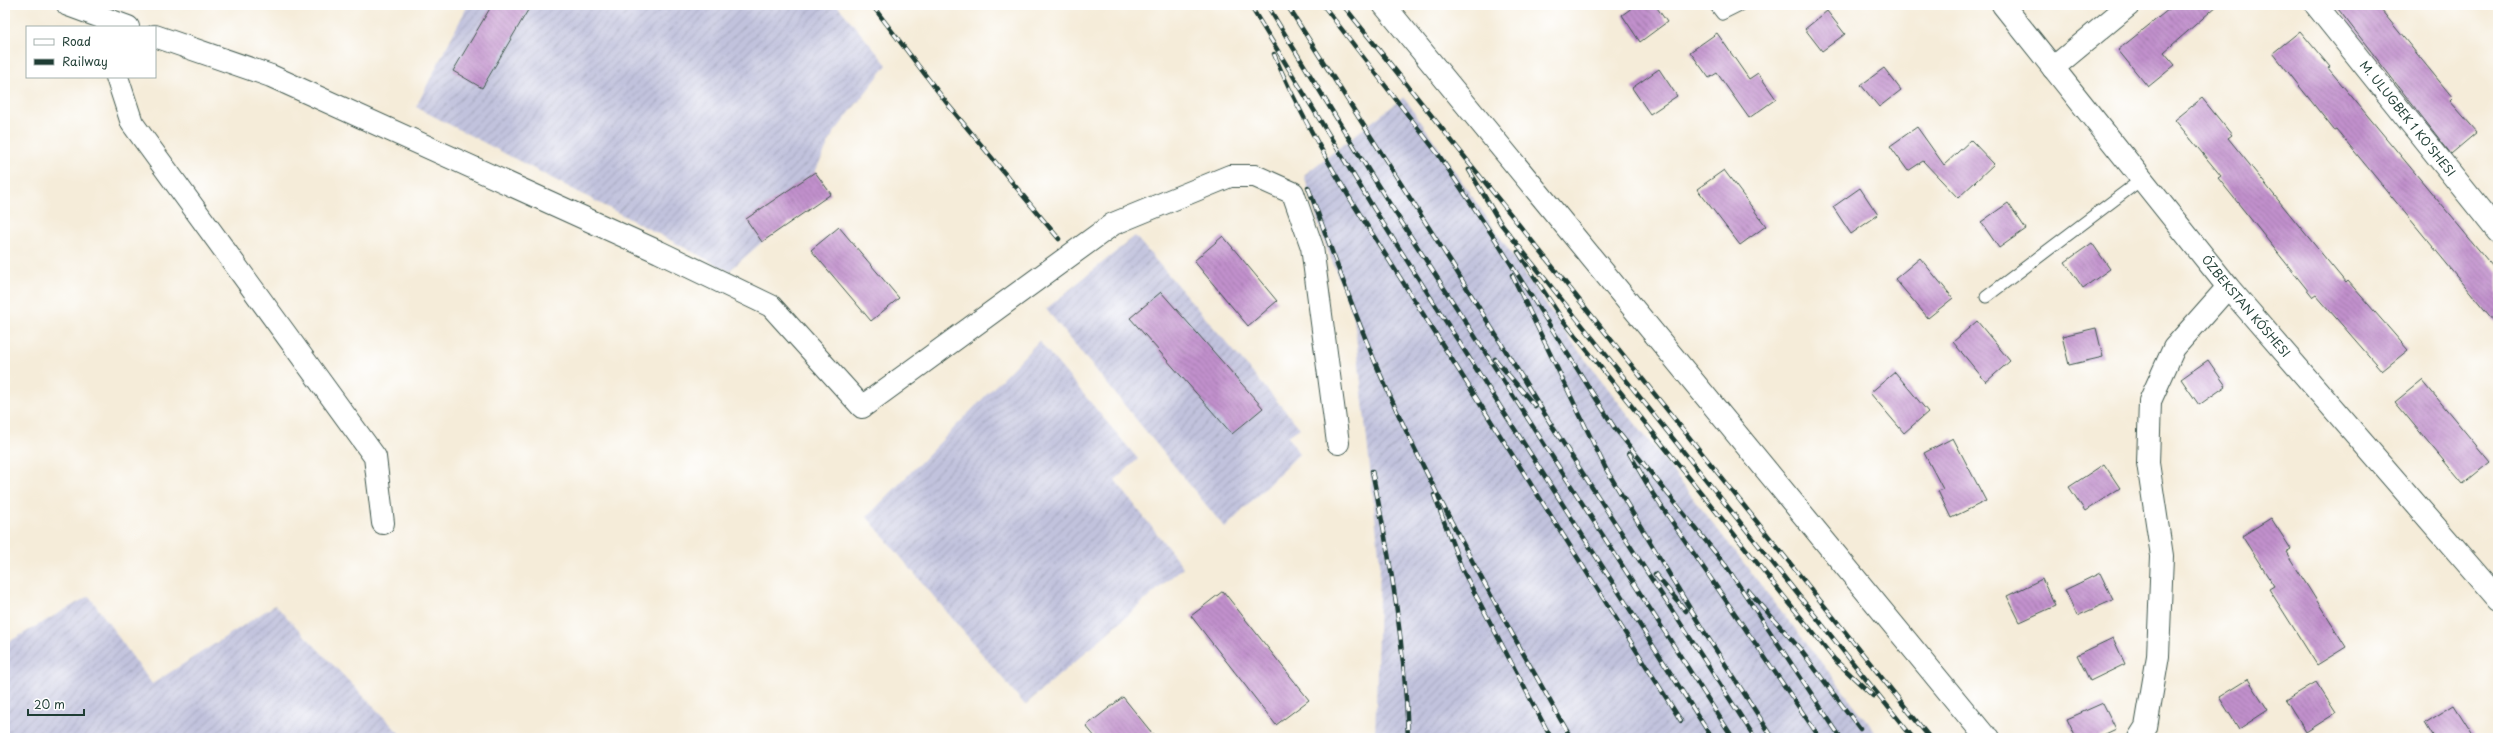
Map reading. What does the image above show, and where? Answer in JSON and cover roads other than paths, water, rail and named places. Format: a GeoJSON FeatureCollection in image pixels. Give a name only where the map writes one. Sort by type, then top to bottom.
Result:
{"type":"FeatureCollection","features":[{"type":"Feature","properties":{"kind":"street"},"geometry":{"type":"LineString","coordinates":[[68,5],[99,22],[122,26]]}},
{"type":"Feature","properties":{"kind":"street"},"geometry":{"type":"LineString","coordinates":[[1384,5],[1984,735],[1989,738]]}},
{"type":"Feature","properties":{"kind":"street","name":"ÓZBEKSTAN KÓSHESI"},"geometry":{"type":"LineString","coordinates":[[2003,5],[2228,287],[2498,599]]}},
{"type":"Feature","properties":{"kind":"street"},"geometry":{"type":"LineString","coordinates":[[2053,68],[2129,5]]}},
{"type":"Feature","properties":{"kind":"street","name":"M. ULUGBEK 1 KO'SHESI"},"geometry":{"type":"LineString","coordinates":[[2316,5],[2498,232]]}},
{"type":"Feature","properties":{"kind":"street"},"geometry":{"type":"LineString","coordinates":[[156,36],[271,76],[659,252],[771,306],[862,407],[1113,224],[1230,176],[1255,176],[1293,193],[1312,247],[1338,443]]}},
{"type":"Feature","properties":{"kind":"street"},"geometry":{"type":"LineString","coordinates":[[117,78],[132,123],[375,457],[383,523]]}},
{"type":"Feature","properties":{"kind":"street"},"geometry":{"type":"LineString","coordinates":[[2139,738],[2146,727],[2158,656],[2162,556],[2148,463],[2150,401],[2174,348],[2228,287]]}},
{"type":"Feature","properties":{"kind":"lane"},"geometry":{"type":"LineString","coordinates":[[1715,5],[1722,14],[1740,5]]}},
{"type":"Feature","properties":{"kind":"lane"},"geometry":{"type":"LineString","coordinates":[[1986,297],[2142,179]]}},
{"type":"Feature","properties":{"kind":"railway"},"geometry":{"type":"LineString","coordinates":[[872,5],[949,106],[1059,239]]}},
{"type":"Feature","properties":{"kind":"railway"},"geometry":{"type":"LineString","coordinates":[[1250,5],[1374,209],[1712,738]]}},
{"type":"Feature","properties":{"kind":"railway"},"geometry":{"type":"LineString","coordinates":[[1267,5],[1377,184],[1733,738]]}},
{"type":"Feature","properties":{"kind":"railway"},"geometry":{"type":"LineString","coordinates":[[1287,5],[1452,264],[1554,429],[1755,738]]}},
{"type":"Feature","properties":{"kind":"railway"},"geometry":{"type":"LineString","coordinates":[[1323,5],[1438,154],[1495,239],[1614,427],[1726,566],[1841,738]]}},
{"type":"Feature","properties":{"kind":"railway"},"geometry":{"type":"LineString","coordinates":[[1343,5],[1930,738]]}},
{"type":"Feature","properties":{"kind":"railway"},"geometry":{"type":"LineString","coordinates":[[1274,54],[1311,131],[1354,205],[1681,721]]}},
{"type":"Feature","properties":{"kind":"railway"},"geometry":{"type":"LineString","coordinates":[[1469,170],[1501,224],[1913,738]]}},
{"type":"Feature","properties":{"kind":"railway"},"geometry":{"type":"LineString","coordinates":[[1308,187],[1343,282],[1381,376],[1402,423],[1424,469],[1472,560],[1571,738]]}},
{"type":"Feature","properties":{"kind":"railway"},"geometry":{"type":"LineString","coordinates":[[1518,252],[1562,319],[1834,659],[1873,696]]}},
{"type":"Feature","properties":{"kind":"railway"},"geometry":{"type":"LineString","coordinates":[[1512,275],[1606,469],[1703,630],[1773,738]]}},
{"type":"Feature","properties":{"kind":"railway"},"geometry":{"type":"LineString","coordinates":[[1495,359],[1535,406]]}},
{"type":"Feature","properties":{"kind":"railway"},"geometry":{"type":"LineString","coordinates":[[1629,453],[1653,494],[1820,738]]}},
{"type":"Feature","properties":{"kind":"railway"},"geometry":{"type":"LineString","coordinates":[[1372,471],[1396,604],[1404,670],[1408,738]]}},
{"type":"Feature","properties":{"kind":"railway"},"geometry":{"type":"LineString","coordinates":[[1434,495],[1462,569],[1551,738]]}},
{"type":"Feature","properties":{"kind":"railway"},"geometry":{"type":"LineString","coordinates":[[1655,574],[1686,611]]}},
{"type":"Feature","properties":{"kind":"railway"},"geometry":{"type":"LineString","coordinates":[[1748,590],[1800,649],[1860,729]]}}]}
